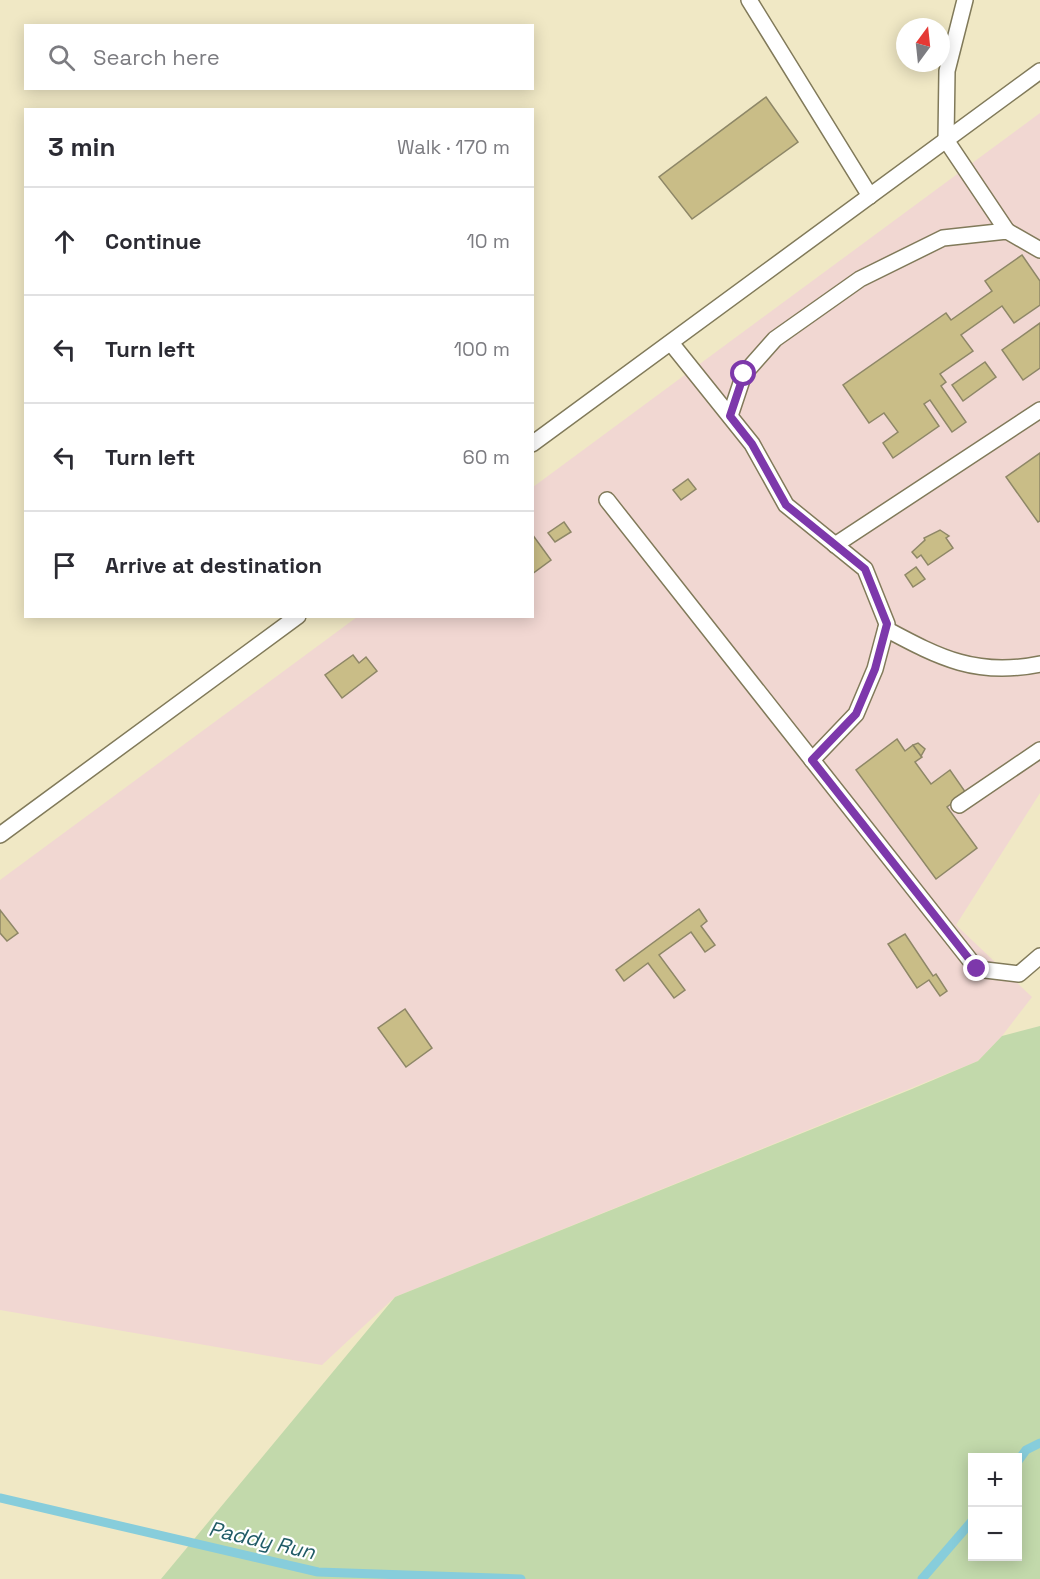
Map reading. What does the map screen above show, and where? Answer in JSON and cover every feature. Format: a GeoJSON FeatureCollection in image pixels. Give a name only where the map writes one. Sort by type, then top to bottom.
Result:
{"type":"FeatureCollection","features":[{"type":"Feature","properties":{"kind":"lane"},"geometry":{"type":"LineString","coordinates":[[749,0],[870,196]]}},
{"type":"Feature","properties":{"kind":"lane"},"geometry":{"type":"LineString","coordinates":[[965,0],[947,71],[946,140],[1007,231],[1040,250]]}},
{"type":"Feature","properties":{"kind":"lane"},"geometry":{"type":"LineString","coordinates":[[534,443],[1040,71]]}},
{"type":"Feature","properties":{"kind":"lane"},"geometry":{"type":"LineString","coordinates":[[730,416],[744,374],[775,339],[860,279],[943,238],[1007,231]]}},
{"type":"Feature","properties":{"kind":"lane"},"geometry":{"type":"LineString","coordinates":[[671,343],[752,444],[786,505],[865,569],[887,624],[875,669],[856,714],[812,760]]}},
{"type":"Feature","properties":{"kind":"lane"},"geometry":{"type":"LineString","coordinates":[[836,546],[1040,410]]}},
{"type":"Feature","properties":{"kind":"lane"},"geometry":{"type":"LineString","coordinates":[[607,500],[977,969],[1018,974],[1040,956]]}},
{"type":"Feature","properties":{"kind":"lane"},"geometry":{"type":"LineString","coordinates":[[0,835],[295,618]]}},
{"type":"Feature","properties":{"kind":"lane"},"geometry":{"type":"LineString","coordinates":[[886,629],[955,663],[1011,670],[1040,664]]}},
{"type":"Feature","properties":{"kind":"lane"},"geometry":{"type":"LineString","coordinates":[[959,805],[1040,750]]}},
{"type":"Feature","properties":{"kind":"shaded area"},"geometry":{"type":"Polygon","coordinates":[[[1040,113],[1040,793],[956,925],[1032,997],[1002,1036],[978,1061],[395,1297],[322,1365],[0,1310],[0,880],[356,618],[534,618],[534,486],[1040,113]]]}},
{"type":"Feature","properties":{"kind":"green space"},"geometry":{"type":"Polygon","coordinates":[[[1040,1026],[1040,1579],[161,1579],[395,1297],[978,1061],[1002,1036],[1040,1026]]]}},
{"type":"Feature","properties":{"kind":"building"},"geometry":{"type":"Polygon","coordinates":[[[766,97],[798,142],[692,219],[659,177],[766,97]]]}},
{"type":"Feature","properties":{"kind":"building"},"geometry":{"type":"Polygon","coordinates":[[[1022,255],[1040,281],[1040,305],[1014,323],[1002,306],[961,335],[973,351],[940,374],[946,382],[941,386],[966,422],[952,432],[930,400],[924,404],[939,426],[893,458],[883,443],[898,432],[884,413],[869,423],[843,385],[946,313],[951,320],[992,291],[985,281],[1022,255]]]}},
{"type":"Feature","properties":{"kind":"building"},"geometry":{"type":"Polygon","coordinates":[[[1040,323],[1040,368],[1023,380],[1002,350],[1040,323]]]}},
{"type":"Feature","properties":{"kind":"building"},"geometry":{"type":"Polygon","coordinates":[[[985,362],[996,377],[963,401],[952,385],[985,362]]]}},
{"type":"Feature","properties":{"kind":"building"},"geometry":{"type":"Polygon","coordinates":[[[1040,453],[1040,521],[1038,522],[1006,477],[1040,453]]]}},
{"type":"Feature","properties":{"kind":"building"},"geometry":{"type":"Polygon","coordinates":[[[688,479],[696,489],[681,500],[673,490],[688,479]]]}},
{"type":"Feature","properties":{"kind":"building"},"geometry":{"type":"Polygon","coordinates":[[[564,522],[571,532],[555,542],[548,533],[564,522]]]}},
{"type":"Feature","properties":{"kind":"building"},"geometry":{"type":"Polygon","coordinates":[[[940,530],[949,536],[946,538],[953,548],[928,565],[921,555],[917,558],[912,552],[925,540],[924,538],[940,530]]]}},
{"type":"Feature","properties":{"kind":"building"},"geometry":{"type":"Polygon","coordinates":[[[534,537],[551,560],[534,573],[534,537]]]}},
{"type":"Feature","properties":{"kind":"building"},"geometry":{"type":"Polygon","coordinates":[[[916,567],[925,579],[913,587],[905,575],[916,567]]]}},
{"type":"Feature","properties":{"kind":"building"},"geometry":{"type":"Polygon","coordinates":[[[353,655],[359,663],[366,657],[377,671],[342,698],[325,675],[353,655]]]}},
{"type":"Feature","properties":{"kind":"building"},"geometry":{"type":"Polygon","coordinates":[[[897,739],[905,751],[913,745],[922,757],[915,762],[931,784],[950,770],[966,793],[947,807],[977,848],[936,879],[856,770],[897,739]]]}},
{"type":"Feature","properties":{"kind":"building"},"geometry":{"type":"Polygon","coordinates":[[[918,743],[925,749],[921,756],[913,745],[918,743]]]}},
{"type":"Feature","properties":{"kind":"building"},"geometry":{"type":"Polygon","coordinates":[[[699,909],[707,921],[701,926],[715,945],[705,952],[691,932],[659,955],[685,990],[674,998],[648,963],[624,981],[616,970],[699,909]]]}},
{"type":"Feature","properties":{"kind":"building"},"geometry":{"type":"Polygon","coordinates":[[[0,910],[18,933],[7,941],[0,933],[0,910]]]}},
{"type":"Feature","properties":{"kind":"building"},"geometry":{"type":"Polygon","coordinates":[[[905,934],[933,976],[936,974],[947,991],[940,996],[929,980],[917,988],[888,944],[905,934]]]}},
{"type":"Feature","properties":{"kind":"building"},"geometry":{"type":"Polygon","coordinates":[[[405,1009],[432,1048],[406,1067],[378,1028],[405,1009]]]}},
{"type":"Feature","properties":{"kind":"waterway","name":"Paddy Run"},"geometry":{"type":"LineString","coordinates":[[1022,1456],[1026,1450],[1040,1443]]}},
{"type":"Feature","properties":{"kind":"waterway","name":"Paddy Run"},"geometry":{"type":"LineString","coordinates":[[0,1498],[318,1572],[521,1579]]}},
{"type":"Feature","properties":{"kind":"waterway","name":"Paddy Run"},"geometry":{"type":"LineString","coordinates":[[922,1579],[968,1526]]}},
{"type":"Feature","properties":{"kind":"route"},"geometry":{"type":"LineString","coordinates":[[744,374],[730,416],[752,444],[786,505],[865,569],[887,624],[875,669],[856,714],[812,760],[977,969]]}}]}
